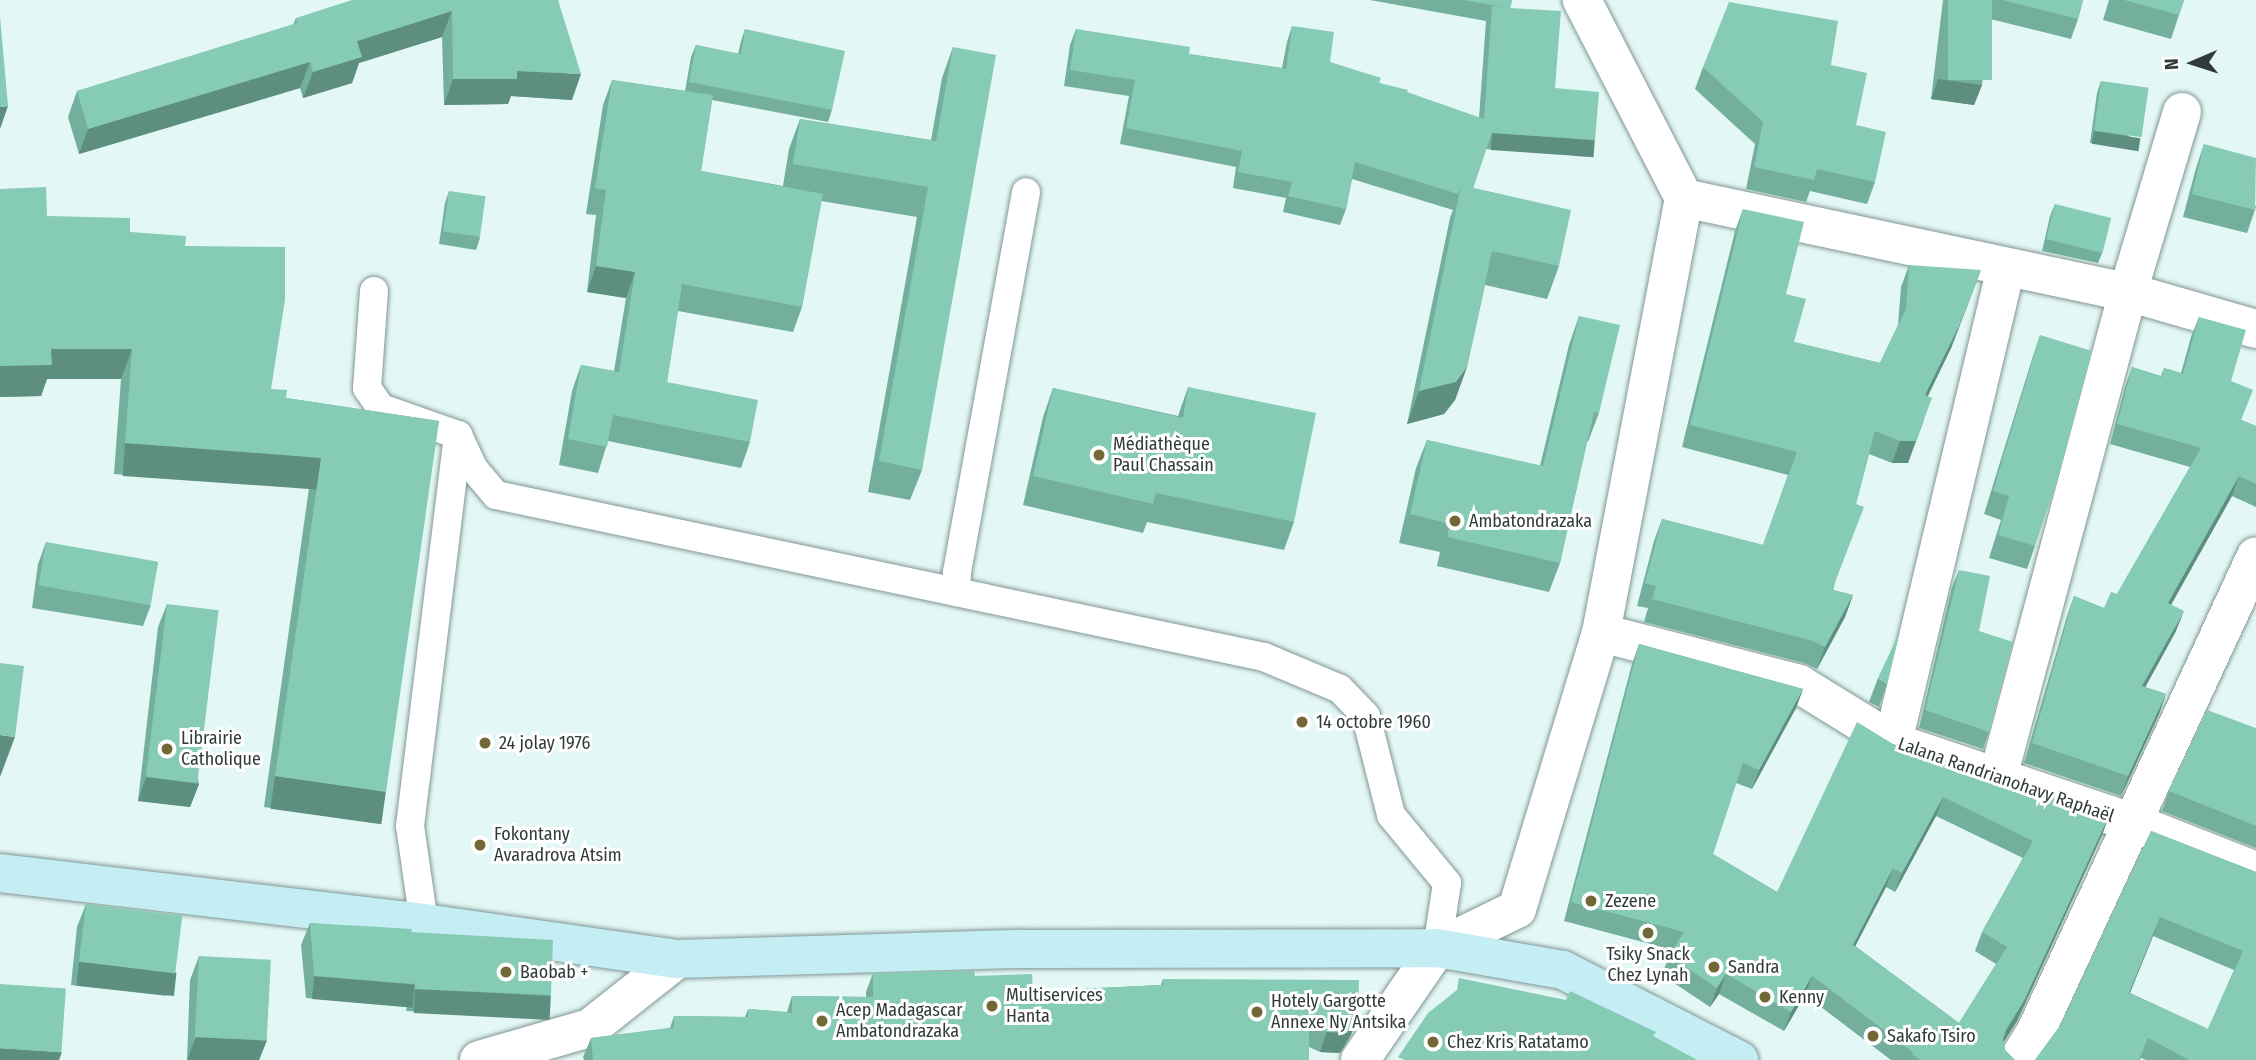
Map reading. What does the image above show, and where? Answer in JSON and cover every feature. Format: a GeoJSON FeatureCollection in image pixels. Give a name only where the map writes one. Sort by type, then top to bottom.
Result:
{"type":"FeatureCollection","features":[{"type":"Feature","properties":{"kind":"main road"},"geometry":{"type":"LineString","coordinates":[[0,873],[424,923],[677,959],[1021,949],[1437,948],[1563,970],[1740,1060]]}},
{"type":"Feature","properties":{"kind":"street"},"geometry":{"type":"LineString","coordinates":[[1360,1060],[1437,948],[1517,909],[1601,634],[1684,198],[1582,0]]}},
{"type":"Feature","properties":{"kind":"street"},"geometry":{"type":"LineString","coordinates":[[1998,778],[2128,292],[2182,112]]}},
{"type":"Feature","properties":{"kind":"street"},"geometry":{"type":"LineString","coordinates":[[1684,198],[2128,292],[2256,329]]}},
{"type":"Feature","properties":{"kind":"street"},"geometry":{"type":"LineString","coordinates":[[1893,742],[2006,267]]}},
{"type":"Feature","properties":{"kind":"street"},"geometry":{"type":"LineString","coordinates":[[2018,1060],[2036,1031],[2254,568]]}},
{"type":"Feature","properties":{"kind":"street","name":"Lalana Randrianohavy Raphaël"},"geometry":{"type":"LineString","coordinates":[[1601,634],[1799,684],[1893,742],[2134,823],[2256,871]]}},
{"type":"Feature","properties":{"kind":"street"},"geometry":{"type":"LineString","coordinates":[[479,1060],[590,1028],[677,959]]}},
{"type":"Feature","properties":{"kind":"lane"},"geometry":{"type":"LineString","coordinates":[[956,592],[957,572],[1026,192]]}},
{"type":"Feature","properties":{"kind":"lane"},"geometry":{"type":"LineString","coordinates":[[374,291],[367,388],[380,408],[458,435],[474,469],[496,495],[1264,657],[1340,689],[1366,716],[1391,816],[1447,883],[1437,948]]}},
{"type":"Feature","properties":{"kind":"lane"},"geometry":{"type":"LineString","coordinates":[[424,923],[410,826],[458,435]]}},
{"type":"Feature","properties":{"kind":"building"},"geometry":{"type":"Polygon","coordinates":[[[352,0],[558,0],[581,74],[517,71],[517,79],[453,79],[452,11],[357,41],[362,57],[313,72],[310,62],[88,129],[77,91],[297,23],[296,18],[352,0]]]}},
{"type":"Feature","properties":{"kind":"building"},"geometry":{"type":"Polygon","coordinates":[[[1463,0],[1512,0],[1510,8],[1561,11],[1555,88],[1599,92],[1595,140],[1492,133],[1473,188],[1461,185],[1458,194],[1355,162],[1346,209],[1288,196],[1292,182],[1238,172],[1242,151],[1126,128],[1135,80],[1070,70],[1076,29],[1190,47],[1189,54],[1286,69],[1292,26],[1334,32],[1330,62],[1381,78],[1379,83],[1408,90],[1407,92],[1484,119],[1492,6],[1503,7],[1463,0]]]}},
{"type":"Feature","properties":{"kind":"building"},"geometry":{"type":"Polygon","coordinates":[[[1948,0],[1992,0],[1992,80],[1948,80],[1948,0]]]}},
{"type":"Feature","properties":{"kind":"building"},"geometry":{"type":"Polygon","coordinates":[[[2002,0],[2083,0],[2078,19],[2002,0]]]}},
{"type":"Feature","properties":{"kind":"building"},"geometry":{"type":"Polygon","coordinates":[[[2124,0],[2184,0],[2179,15],[2124,0]]]}},
{"type":"Feature","properties":{"kind":"building"},"geometry":{"type":"Polygon","coordinates":[[[1729,2],[1838,21],[1831,65],[1867,73],[1856,125],[1886,132],[1875,182],[1817,169],[1814,180],[1754,167],[1763,122],[1703,67],[1729,2]]]}},
{"type":"Feature","properties":{"kind":"building"},"geometry":{"type":"Polygon","coordinates":[[[0,17],[8,106],[0,107],[0,17]]]}},
{"type":"Feature","properties":{"kind":"building"},"geometry":{"type":"Polygon","coordinates":[[[745,29],[845,51],[832,110],[689,82],[696,45],[741,54],[745,29]]]}},
{"type":"Feature","properties":{"kind":"building"},"geometry":{"type":"Polygon","coordinates":[[[953,47],[996,55],[922,470],[879,461],[928,187],[793,164],[800,119],[936,141],[953,47]]]}},
{"type":"Feature","properties":{"kind":"building"},"geometry":{"type":"Polygon","coordinates":[[[612,80],[713,95],[701,171],[823,194],[802,307],[682,284],[667,382],[758,400],[750,442],[613,415],[607,447],[568,439],[581,365],[619,372],[635,272],[596,266],[606,190],[595,188],[612,80]]]}},
{"type":"Feature","properties":{"kind":"building"},"geometry":{"type":"Polygon","coordinates":[[[2101,81],[2149,88],[2142,137],[2094,131],[2101,81]]]}},
{"type":"Feature","properties":{"kind":"building"},"geometry":{"type":"Polygon","coordinates":[[[2204,144],[2256,158],[2255,210],[2192,194],[2204,144]]]}},
{"type":"Feature","properties":{"kind":"building"},"geometry":{"type":"Polygon","coordinates":[[[1461,185],[1571,210],[1559,266],[1492,251],[1467,367],[1456,382],[1419,391],[1461,185]]]}},
{"type":"Feature","properties":{"kind":"building"},"geometry":{"type":"Polygon","coordinates":[[[46,187],[47,216],[130,218],[130,232],[186,236],[185,246],[285,247],[285,300],[271,389],[287,390],[286,398],[439,421],[386,792],[275,776],[321,458],[125,443],[132,349],[51,349],[52,365],[0,366],[0,189],[46,187]]]}},
{"type":"Feature","properties":{"kind":"building"},"geometry":{"type":"Polygon","coordinates":[[[449,191],[486,196],[480,237],[443,232],[449,191]]]}},
{"type":"Feature","properties":{"kind":"building"},"geometry":{"type":"Polygon","coordinates":[[[2055,204],[2111,218],[2103,253],[2046,239],[2055,204]]]}},
{"type":"Feature","properties":{"kind":"building"},"geometry":{"type":"Polygon","coordinates":[[[1743,209],[1804,222],[1786,294],[1806,299],[1794,342],[1880,363],[1906,309],[1909,265],[1981,270],[1960,324],[1925,395],[1932,398],[1916,441],[1900,441],[1875,431],[1856,504],[1864,507],[1832,590],[1853,595],[1825,647],[1813,641],[1652,599],[1656,586],[1645,583],[1662,519],[1763,545],[1797,452],[1690,425],[1743,209]]]}},
{"type":"Feature","properties":{"kind":"building"},"geometry":{"type":"Polygon","coordinates":[[[1579,316],[1620,325],[1599,413],[1594,412],[1560,563],[1447,537],[1450,524],[1410,514],[1427,440],[1543,466],[1579,316]]]}},
{"type":"Feature","properties":{"kind":"building"},"geometry":{"type":"Polygon","coordinates":[[[2199,317],[2246,330],[2231,381],[2253,390],[2241,420],[2256,426],[2256,484],[2239,476],[2168,603],[2184,611],[2142,686],[2166,694],[2128,776],[2032,743],[2074,596],[2104,608],[2111,592],[2117,594],[2201,448],[2117,424],[2132,367],[2162,377],[2164,368],[2183,374],[2199,317]]]}},
{"type":"Feature","properties":{"kind":"building"},"geometry":{"type":"Polygon","coordinates":[[[2040,335],[2092,351],[2058,478],[2035,546],[1998,535],[2009,496],[1993,491],[2040,335]]]}},
{"type":"Feature","properties":{"kind":"building"},"geometry":{"type":"Polygon","coordinates":[[[1188,387],[1316,413],[1294,522],[1156,493],[1153,504],[1033,476],[1053,388],[1183,418],[1188,387]]]}},
{"type":"Feature","properties":{"kind":"building"},"geometry":{"type":"Polygon","coordinates":[[[46,542],[158,562],[151,605],[38,585],[46,542]]]}},
{"type":"Feature","properties":{"kind":"building"},"geometry":{"type":"Polygon","coordinates":[[[1959,570],[1990,576],[1979,631],[2013,642],[1989,732],[1925,710],[1959,570]]]}},
{"type":"Feature","properties":{"kind":"building"},"geometry":{"type":"Polygon","coordinates":[[[167,604],[219,610],[197,783],[146,777],[167,604]]]}},
{"type":"Feature","properties":{"kind":"building"},"geometry":{"type":"Polygon","coordinates":[[[1900,631],[1887,684],[1878,678],[1900,631]]]}},
{"type":"Feature","properties":{"kind":"building"},"geometry":{"type":"Polygon","coordinates":[[[1639,644],[1803,689],[1759,770],[1743,763],[1713,854],[1777,892],[1857,722],[1893,744],[2109,816],[2024,1001],[2006,1030],[2003,1039],[2005,1050],[2015,1060],[1921,1060],[1812,976],[1791,1012],[1726,974],[1717,988],[1669,956],[1684,932],[1571,902],[1639,644]],[[1943,797],[1902,873],[1893,868],[1853,945],[1959,1023],[2007,947],[1982,932],[2033,841],[1943,797]]]}},
{"type":"Feature","properties":{"kind":"building"},"geometry":{"type":"Polygon","coordinates":[[[0,663],[24,666],[15,737],[0,735],[0,663]]]}},
{"type":"Feature","properties":{"kind":"building"},"geometry":{"type":"Polygon","coordinates":[[[2207,710],[2256,728],[2256,826],[2169,791],[2207,710]]]}},
{"type":"Feature","properties":{"kind":"building"},"geometry":{"type":"Polygon","coordinates":[[[2151,831],[2256,872],[2256,1060],[2189,1060],[2148,1038],[2139,1060],[2035,1060],[2062,1023],[2151,831]],[[2160,917],[2129,993],[2208,1029],[2243,951],[2160,917]]]}},
{"type":"Feature","properties":{"kind":"building"},"geometry":{"type":"Polygon","coordinates":[[[86,904],[182,916],[175,973],[79,962],[86,904]]]}},
{"type":"Feature","properties":{"kind":"building"},"geometry":{"type":"Polygon","coordinates":[[[310,923],[553,940],[551,995],[415,989],[415,984],[314,976],[310,923]]]}},
{"type":"Feature","properties":{"kind":"building"},"geometry":{"type":"Polygon","coordinates":[[[199,956],[271,960],[267,1041],[195,1037],[199,956]]]}},
{"type":"Feature","properties":{"kind":"building"},"geometry":{"type":"Polygon","coordinates":[[[974,971],[975,976],[1032,974],[1033,991],[1163,985],[1163,979],[1359,980],[1358,1015],[1347,1033],[1327,1032],[1309,1025],[1309,1060],[593,1060],[591,1038],[674,1028],[674,1016],[748,1017],[748,1009],[792,1013],[792,996],[873,997],[873,973],[974,971]]]}},
{"type":"Feature","properties":{"kind":"building"},"geometry":{"type":"Polygon","coordinates":[[[1459,978],[1566,1000],[1570,991],[1656,1032],[1653,1036],[1697,1060],[1405,1060],[1398,1057],[1428,1013],[1457,990],[1459,978]]]}},
{"type":"Feature","properties":{"kind":"building"},"geometry":{"type":"Polygon","coordinates":[[[0,984],[66,989],[61,1052],[0,1048],[0,984]]]}},
{"type":"Feature","properties":{"kind":"place","name":"Médiathèque Paul Chassain"},"geometry":{"type":"Point","coordinates":[1099,455]}},
{"type":"Feature","properties":{"kind":"place","name":"Ambatondrazaka"},"geometry":{"type":"Point","coordinates":[1455,521]}},
{"type":"Feature","properties":{"kind":"place","name":"14 octobre 1960"},"geometry":{"type":"Point","coordinates":[1302,722]}},
{"type":"Feature","properties":{"kind":"place","name":"24 jolay 1976"},"geometry":{"type":"Point","coordinates":[485,743]}},
{"type":"Feature","properties":{"kind":"place","name":"Librairie Catholique"},"geometry":{"type":"Point","coordinates":[167,749]}},
{"type":"Feature","properties":{"kind":"place","name":"Fokontany Avaradrova Atsim"},"geometry":{"type":"Point","coordinates":[480,845]}},
{"type":"Feature","properties":{"kind":"place","name":"Zezene"},"geometry":{"type":"Point","coordinates":[1591,901]}},
{"type":"Feature","properties":{"kind":"place","name":"Tsiky Snack Chez Lynah"},"geometry":{"type":"Point","coordinates":[1648,933]}},
{"type":"Feature","properties":{"kind":"place","name":"Sandra"},"geometry":{"type":"Point","coordinates":[1714,967]}},
{"type":"Feature","properties":{"kind":"place","name":"Baobab +"},"geometry":{"type":"Point","coordinates":[506,972]}},
{"type":"Feature","properties":{"kind":"place","name":"Kenny"},"geometry":{"type":"Point","coordinates":[1765,997]}},
{"type":"Feature","properties":{"kind":"place","name":"Multiservices Hanta"},"geometry":{"type":"Point","coordinates":[992,1006]}},
{"type":"Feature","properties":{"kind":"place","name":"Hotely Gargotte Annexe Ny Antsika"},"geometry":{"type":"Point","coordinates":[1257,1012]}},
{"type":"Feature","properties":{"kind":"place","name":"Acep Madagascar Ambatondrazaka"},"geometry":{"type":"Point","coordinates":[822,1021]}},
{"type":"Feature","properties":{"kind":"place","name":"Sakafo Tsiro"},"geometry":{"type":"Point","coordinates":[1873,1036]}},
{"type":"Feature","properties":{"kind":"place","name":"Chez Kris Ratatamo"},"geometry":{"type":"Point","coordinates":[1433,1042]}}]}
